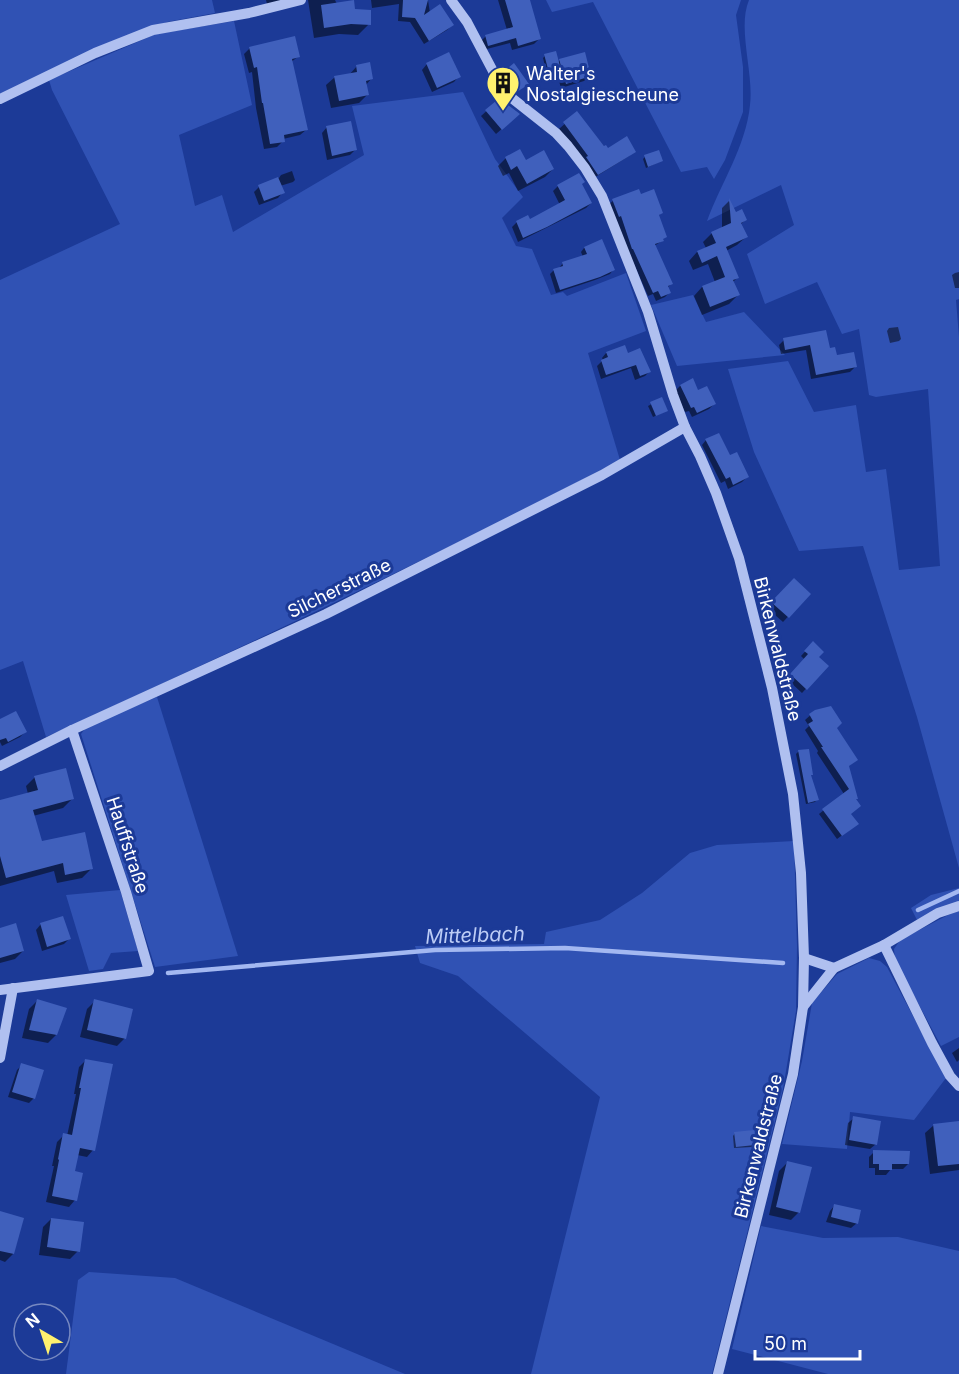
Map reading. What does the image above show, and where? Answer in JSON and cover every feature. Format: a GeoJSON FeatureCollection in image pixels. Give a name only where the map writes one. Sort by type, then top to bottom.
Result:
{"type":"FeatureCollection","features":[{"type":"Feature","properties":{"kind":"street"},"geometry":{"type":"LineString","coordinates":[[0,99],[96,53],[153,30],[249,13],[301,0]]}},
{"type":"Feature","properties":{"kind":"street","name":"Birkenwaldstraße"},"geometry":{"type":"LineString","coordinates":[[451,0],[467,22],[494,73],[513,99],[556,133],[568,146],[602,196],[648,312],[673,395],[716,493],[739,558],[772,687],[794,794],[801,873],[803,1007],[793,1074],[718,1374]]}},
{"type":"Feature","properties":{"kind":"street","name":"Silcherstraße"},"geometry":{"type":"LineString","coordinates":[[0,766],[72,730],[337,608],[602,475],[685,426]]}},
{"type":"Feature","properties":{"kind":"street","name":"Hauffstraße"},"geometry":{"type":"LineString","coordinates":[[13,988],[149,971],[126,892],[72,730]]}},
{"type":"Feature","properties":{"kind":"street"},"geometry":{"type":"LineString","coordinates":[[803,1007],[834,968],[884,945],[938,913],[959,906]]}},
{"type":"Feature","properties":{"kind":"street"},"geometry":{"type":"LineString","coordinates":[[884,945],[932,1043],[950,1076],[959,1086]]}},
{"type":"Feature","properties":{"kind":"street"},"geometry":{"type":"LineString","coordinates":[[804,958],[834,968]]}},
{"type":"Feature","properties":{"kind":"street"},"geometry":{"type":"LineString","coordinates":[[0,990],[13,988],[0,1058]]}},
{"type":"Feature","properties":{"kind":"shaded area"},"geometry":{"type":"Polygon","coordinates":[[[0,0],[212,0],[215,13],[167,22],[103,45],[0,94],[0,0]]]}},
{"type":"Feature","properties":{"kind":"shaded area"},"geometry":{"type":"Polygon","coordinates":[[[546,0],[741,0],[736,15],[743,67],[743,112],[725,160],[714,179],[707,167],[681,172],[593,2],[552,12],[546,0]]]}},
{"type":"Feature","properties":{"kind":"shaded area"},"geometry":{"type":"Polygon","coordinates":[[[749,0],[959,0],[959,299],[956,300],[959,337],[959,868],[917,717],[863,546],[799,551],[754,452],[728,369],[788,361],[814,412],[856,405],[866,472],[886,469],[899,570],[940,566],[928,389],[876,397],[869,395],[859,329],[842,334],[817,282],[765,304],[747,254],[794,225],[781,185],[707,221],[738,150],[748,120],[751,92],[745,24],[749,0]]]}},
{"type":"Feature","properties":{"kind":"shaded area"},"geometry":{"type":"Polygon","coordinates":[[[234,21],[252,105],[179,135],[195,206],[222,195],[233,232],[364,155],[352,106],[463,92],[495,159],[523,197],[502,218],[516,246],[532,249],[551,295],[563,292],[567,296],[626,273],[646,331],[588,353],[620,460],[335,602],[46,737],[23,661],[0,670],[0,280],[120,224],[49,80],[156,34],[234,21]]]}},
{"type":"Feature","properties":{"kind":"shaded area"},"geometry":{"type":"Polygon","coordinates":[[[693,295],[706,322],[744,312],[785,355],[677,366],[651,305],[693,295]]]}},
{"type":"Feature","properties":{"kind":"shaded area"},"geometry":{"type":"Polygon","coordinates":[[[157,697],[238,956],[155,967],[81,734],[87,726],[157,697]]]}},
{"type":"Feature","properties":{"kind":"shaded area"},"geometry":{"type":"Polygon","coordinates":[[[794,841],[796,1011],[783,1089],[712,1374],[531,1374],[600,1097],[458,976],[420,963],[415,946],[544,944],[546,932],[600,920],[642,893],[690,853],[717,845],[794,841]]]}},
{"type":"Feature","properties":{"kind":"shaded area"},"geometry":{"type":"Polygon","coordinates":[[[959,888],[959,902],[917,920],[911,908],[931,895],[959,888]]]}},
{"type":"Feature","properties":{"kind":"shaded area"},"geometry":{"type":"Polygon","coordinates":[[[120,890],[138,951],[111,953],[103,969],[89,971],[66,895],[120,890]]]}},
{"type":"Feature","properties":{"kind":"shaded area"},"geometry":{"type":"Polygon","coordinates":[[[959,911],[959,1037],[941,1046],[895,960],[894,949],[900,940],[959,911]]]}},
{"type":"Feature","properties":{"kind":"shaded area"},"geometry":{"type":"Polygon","coordinates":[[[869,958],[880,961],[887,967],[946,1078],[914,1120],[850,1112],[847,1149],[782,1144],[802,1061],[812,1003],[837,974],[869,958]]]}},
{"type":"Feature","properties":{"kind":"shaded area"},"geometry":{"type":"Polygon","coordinates":[[[761,1226],[823,1238],[898,1237],[959,1251],[959,1374],[828,1374],[732,1349],[761,1226]]]}},
{"type":"Feature","properties":{"kind":"shaded area"},"geometry":{"type":"Polygon","coordinates":[[[89,1272],[175,1278],[405,1374],[66,1374],[68,1362],[72,1362],[72,1327],[78,1280],[89,1272]]]}},
{"type":"Feature","properties":{"kind":"building"},"geometry":{"type":"Polygon","coordinates":[[[354,0],[355,9],[371,10],[371,25],[351,24],[324,28],[321,5],[354,0]]]}},
{"type":"Feature","properties":{"kind":"building"},"geometry":{"type":"Polygon","coordinates":[[[403,0],[428,0],[424,15],[440,4],[454,25],[429,41],[415,18],[402,17],[403,0]]]}},
{"type":"Feature","properties":{"kind":"building"},"geometry":{"type":"Polygon","coordinates":[[[505,0],[530,0],[541,39],[518,46],[516,38],[488,46],[485,35],[513,27],[505,0]]]}},
{"type":"Feature","properties":{"kind":"building"},"geometry":{"type":"Polygon","coordinates":[[[295,36],[300,57],[292,59],[308,130],[284,135],[285,142],[270,144],[257,67],[254,68],[249,47],[295,36]]]}},
{"type":"Feature","properties":{"kind":"building"},"geometry":{"type":"Polygon","coordinates":[[[556,51],[560,66],[548,69],[544,54],[556,51]]]}},
{"type":"Feature","properties":{"kind":"building"},"geometry":{"type":"Polygon","coordinates":[[[449,52],[461,77],[437,88],[426,63],[449,52]]]}},
{"type":"Feature","properties":{"kind":"building"},"geometry":{"type":"Polygon","coordinates":[[[585,52],[591,76],[566,84],[559,59],[585,52]]]}},
{"type":"Feature","properties":{"kind":"building"},"geometry":{"type":"Polygon","coordinates":[[[370,62],[373,79],[366,81],[369,95],[339,101],[334,76],[357,72],[356,65],[370,62]]]}},
{"type":"Feature","properties":{"kind":"building"},"geometry":{"type":"Polygon","coordinates":[[[514,63],[529,84],[517,92],[503,72],[514,63]]]}},
{"type":"Feature","properties":{"kind":"building","name":"Walter's Nostalgiescheune"},"geometry":{"type":"Polygon","coordinates":[[[502,96],[508,105],[520,114],[502,130],[485,110],[502,96]]]}},
{"type":"Feature","properties":{"kind":"building"},"geometry":{"type":"Polygon","coordinates":[[[577,111],[604,146],[608,148],[627,136],[636,152],[598,175],[586,157],[588,156],[563,122],[577,111]]]}},
{"type":"Feature","properties":{"kind":"building"},"geometry":{"type":"Polygon","coordinates":[[[351,121],[357,150],[332,156],[326,126],[351,121]]]}},
{"type":"Feature","properties":{"kind":"building"},"geometry":{"type":"Polygon","coordinates":[[[520,149],[526,160],[544,150],[554,169],[527,184],[517,166],[511,170],[505,157],[520,149]]]}},
{"type":"Feature","properties":{"kind":"building"},"geometry":{"type":"Polygon","coordinates":[[[659,150],[663,161],[648,167],[644,155],[659,150]]]}},
{"type":"Feature","properties":{"kind":"building"},"geometry":{"type":"Polygon","coordinates":[[[579,173],[585,182],[582,184],[592,203],[523,238],[516,221],[528,215],[530,219],[565,200],[557,185],[579,173]]]}},
{"type":"Feature","properties":{"kind":"building"},"geometry":{"type":"Polygon","coordinates":[[[278,177],[285,193],[264,201],[258,185],[278,177]]]}},
{"type":"Feature","properties":{"kind":"building"},"geometry":{"type":"Polygon","coordinates":[[[639,189],[641,194],[654,189],[663,213],[659,215],[667,237],[663,239],[664,241],[655,244],[673,284],[668,286],[671,293],[661,297],[658,291],[653,293],[612,199],[639,189]]]}},
{"type":"Feature","properties":{"kind":"building"},"geometry":{"type":"Polygon","coordinates":[[[729,198],[736,212],[742,209],[747,220],[741,223],[748,237],[726,247],[739,278],[733,280],[740,295],[710,307],[702,286],[725,277],[717,256],[702,263],[697,251],[716,243],[711,232],[731,223],[729,198]]]}},
{"type":"Feature","properties":{"kind":"building"},"geometry":{"type":"Polygon","coordinates":[[[602,239],[615,270],[560,290],[553,269],[563,266],[562,262],[587,254],[584,247],[602,239]]]}},
{"type":"Feature","properties":{"kind":"building"},"geometry":{"type":"Polygon","coordinates":[[[826,330],[830,348],[835,347],[837,355],[854,352],[857,367],[816,375],[810,345],[785,350],[783,338],[826,330]]]}},
{"type":"Feature","properties":{"kind":"building"},"geometry":{"type":"Polygon","coordinates":[[[625,345],[628,353],[640,348],[651,372],[640,376],[636,365],[606,375],[601,360],[608,357],[606,352],[625,345]]]}},
{"type":"Feature","properties":{"kind":"building"},"geometry":{"type":"Polygon","coordinates":[[[693,378],[698,390],[707,386],[716,404],[697,413],[694,407],[691,408],[680,385],[693,378]]]}},
{"type":"Feature","properties":{"kind":"building"},"geometry":{"type":"Polygon","coordinates":[[[662,397],[668,411],[656,416],[650,402],[662,397]]]}},
{"type":"Feature","properties":{"kind":"building"},"geometry":{"type":"Polygon","coordinates":[[[719,433],[730,455],[737,452],[749,477],[733,485],[730,477],[726,479],[705,439],[719,433]]]}},
{"type":"Feature","properties":{"kind":"building"},"geometry":{"type":"Polygon","coordinates":[[[794,578],[811,594],[789,618],[771,602],[794,578]]]}},
{"type":"Feature","properties":{"kind":"building"},"geometry":{"type":"Polygon","coordinates":[[[813,641],[824,652],[819,657],[829,666],[807,690],[790,674],[808,654],[804,651],[813,641]]]}},
{"type":"Feature","properties":{"kind":"building"},"geometry":{"type":"Polygon","coordinates":[[[831,706],[842,723],[837,728],[858,760],[849,766],[858,799],[856,799],[861,806],[851,814],[859,824],[842,836],[822,809],[849,789],[808,724],[813,721],[809,714],[831,706]]]}},
{"type":"Feature","properties":{"kind":"building"},"geometry":{"type":"Polygon","coordinates":[[[16,711],[27,732],[8,742],[6,738],[0,740],[0,719],[16,711]]]}},
{"type":"Feature","properties":{"kind":"building"},"geometry":{"type":"Polygon","coordinates":[[[809,749],[813,775],[811,775],[819,800],[808,803],[798,750],[809,749]]]}},
{"type":"Feature","properties":{"kind":"building"},"geometry":{"type":"Polygon","coordinates":[[[66,768],[74,799],[33,810],[42,841],[85,832],[93,869],[65,875],[63,863],[6,878],[0,856],[0,800],[38,790],[34,776],[66,768]]]}},
{"type":"Feature","properties":{"kind":"building"},"geometry":{"type":"Polygon","coordinates":[[[63,916],[71,939],[47,947],[40,923],[63,916]]]}},
{"type":"Feature","properties":{"kind":"building"},"geometry":{"type":"Polygon","coordinates":[[[16,923],[24,951],[0,958],[0,928],[16,923]]]}},
{"type":"Feature","properties":{"kind":"building"},"geometry":{"type":"Polygon","coordinates":[[[37,999],[67,1008],[57,1035],[29,1030],[37,999]]]}},
{"type":"Feature","properties":{"kind":"building"},"geometry":{"type":"Polygon","coordinates":[[[94,999],[133,1009],[126,1039],[87,1030],[94,999]]]}},
{"type":"Feature","properties":{"kind":"building"},"geometry":{"type":"Polygon","coordinates":[[[85,1059],[113,1064],[95,1151],[80,1148],[75,1171],[83,1173],[77,1201],[52,1196],[63,1133],[72,1135],[85,1059]]]}},
{"type":"Feature","properties":{"kind":"building"},"geometry":{"type":"Polygon","coordinates":[[[21,1063],[44,1070],[35,1099],[12,1092],[21,1063]]]}},
{"type":"Feature","properties":{"kind":"building"},"geometry":{"type":"Polygon","coordinates":[[[853,1116],[881,1121],[877,1145],[849,1140],[853,1116]]]}},
{"type":"Feature","properties":{"kind":"building"},"geometry":{"type":"Polygon","coordinates":[[[959,1121],[959,1164],[938,1166],[933,1124],[959,1121]]]}},
{"type":"Feature","properties":{"kind":"building"},"geometry":{"type":"Polygon","coordinates":[[[754,1130],[755,1145],[736,1147],[734,1132],[754,1130]]]}},
{"type":"Feature","properties":{"kind":"building"},"geometry":{"type":"Polygon","coordinates":[[[873,1150],[910,1151],[909,1164],[892,1164],[892,1170],[879,1170],[879,1164],[873,1164],[873,1150]]]}},
{"type":"Feature","properties":{"kind":"building"},"geometry":{"type":"Polygon","coordinates":[[[787,1161],[812,1167],[800,1213],[776,1207],[787,1161]]]}},
{"type":"Feature","properties":{"kind":"building"},"geometry":{"type":"Polygon","coordinates":[[[834,1204],[861,1210],[858,1224],[831,1217],[834,1204]]]}},
{"type":"Feature","properties":{"kind":"building"},"geometry":{"type":"Polygon","coordinates":[[[0,1211],[24,1218],[14,1254],[0,1251],[0,1211]]]}},
{"type":"Feature","properties":{"kind":"building"},"geometry":{"type":"Polygon","coordinates":[[[51,1218],[84,1222],[80,1252],[47,1247],[51,1218]]]}},
{"type":"Feature","properties":{"kind":"waterway","name":"Mittelbach"},"geometry":{"type":"LineString","coordinates":[[918,910],[959,891]]}},
{"type":"Feature","properties":{"kind":"waterway","name":"Mittelbach"},"geometry":{"type":"LineString","coordinates":[[168,973],[435,950],[565,948],[783,963]]}},
{"type":"Feature","properties":{"kind":"place","name":"Walter's Nostalgiescheune"},"geometry":{"type":"Point","coordinates":[503,112]}}]}
